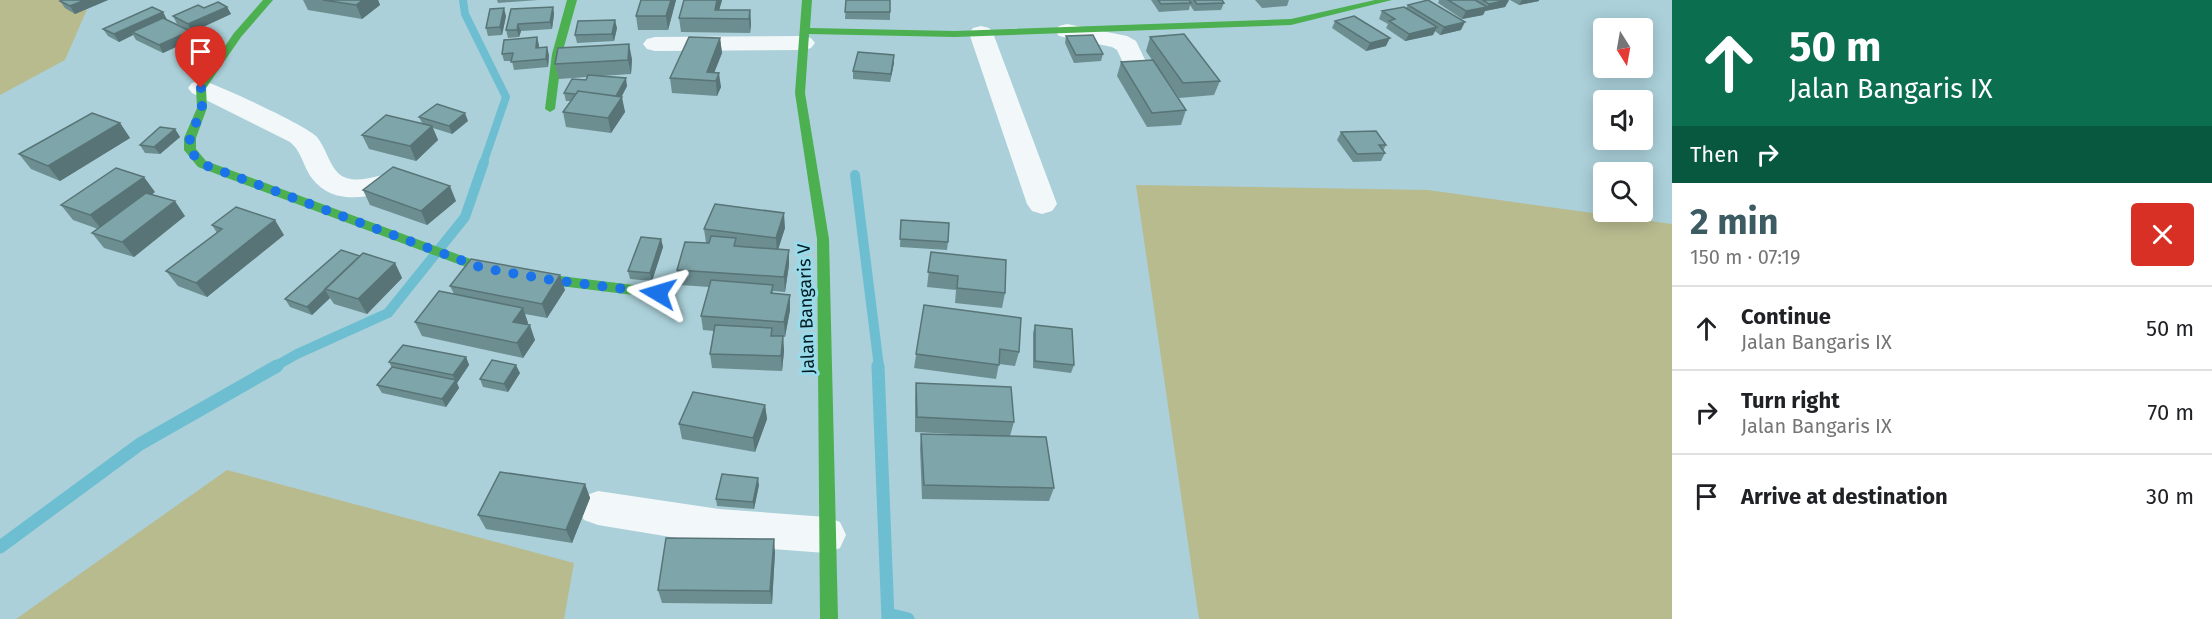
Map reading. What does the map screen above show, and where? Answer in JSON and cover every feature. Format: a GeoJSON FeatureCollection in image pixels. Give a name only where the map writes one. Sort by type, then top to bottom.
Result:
{"type":"FeatureCollection","features":[{"type":"Feature","properties":{"kind":"street"},"geometry":{"type":"LineString","coordinates":[[268,0],[237,35],[201,88],[202,108],[190,138],[189,150],[202,164],[482,268],[552,280],[658,293]]}},
{"type":"Feature","properties":{"kind":"street"},"geometry":{"type":"LineString","coordinates":[[550,110],[551,84],[560,39],[572,0]]}},
{"type":"Feature","properties":{"kind":"street","name":"Jalan Bangaris V"},"geometry":{"type":"LineString","coordinates":[[807,0],[800,93],[823,239],[826,343],[826,535],[830,619]]}},
{"type":"Feature","properties":{"kind":"street"},"geometry":{"type":"LineString","coordinates":[[655,44],[864,34],[1067,31],[1291,22],[1387,0]]}},
{"type":"Feature","properties":{"kind":"street"},"geometry":{"type":"LineString","coordinates":[[1067,31],[1119,41],[1127,46],[1134,62]]}},
{"type":"Feature","properties":{"kind":"street"},"geometry":{"type":"LineString","coordinates":[[981,33],[1042,204]]}},
{"type":"Feature","properties":{"kind":"street"},"geometry":{"type":"LineString","coordinates":[[201,88],[300,136],[309,143],[329,181],[345,188],[366,188],[397,180]]}},
{"type":"Feature","properties":{"kind":"street"},"geometry":{"type":"LineString","coordinates":[[598,508],[719,527],[826,535]]}},
{"type":"Feature","properties":{"kind":"green space"},"geometry":{"type":"Polygon","coordinates":[[[0,0],[85,0],[88,7],[65,60],[0,95],[0,0]]]}},
{"type":"Feature","properties":{"kind":"green space"},"geometry":{"type":"Polygon","coordinates":[[[1136,185],[1428,190],[1593,213],[1593,222],[1653,221],[1672,224],[1672,619],[1199,619],[1136,185]]]}},
{"type":"Feature","properties":{"kind":"green space"},"geometry":{"type":"Polygon","coordinates":[[[227,470],[574,563],[564,619],[16,619],[227,470]]]}},
{"type":"Feature","properties":{"kind":"building"},"geometry":{"type":"Polygon","coordinates":[[[85,0],[70,6],[60,1],[85,0]]]}},
{"type":"Feature","properties":{"kind":"building"},"geometry":{"type":"Polygon","coordinates":[[[323,0],[363,0],[356,5],[323,0]]]}},
{"type":"Feature","properties":{"kind":"building"},"geometry":{"type":"Polygon","coordinates":[[[641,0],[671,0],[666,16],[636,16],[641,0]]]}},
{"type":"Feature","properties":{"kind":"building"},"geometry":{"type":"Polygon","coordinates":[[[684,0],[717,0],[715,10],[750,10],[749,19],[679,18],[684,0]]]}},
{"type":"Feature","properties":{"kind":"building"},"geometry":{"type":"Polygon","coordinates":[[[846,0],[890,0],[890,12],[845,12],[846,0]]]}},
{"type":"Feature","properties":{"kind":"building"},"geometry":{"type":"Polygon","coordinates":[[[1158,0],[1189,0],[1191,3],[1161,4],[1158,0]]]}},
{"type":"Feature","properties":{"kind":"building"},"geometry":{"type":"Polygon","coordinates":[[[1194,0],[1222,0],[1224,3],[1197,4],[1194,0]]]}},
{"type":"Feature","properties":{"kind":"building"},"geometry":{"type":"Polygon","coordinates":[[[1428,0],[1465,22],[1444,27],[1408,5],[1428,0]]]}},
{"type":"Feature","properties":{"kind":"building"},"geometry":{"type":"Polygon","coordinates":[[[1448,0],[1475,0],[1487,7],[1466,11],[1448,0]]]}},
{"type":"Feature","properties":{"kind":"building"},"geometry":{"type":"Polygon","coordinates":[[[1483,0],[1507,0],[1489,4],[1483,0]]]}},
{"type":"Feature","properties":{"kind":"building"},"geometry":{"type":"Polygon","coordinates":[[[218,2],[227,7],[188,24],[173,16],[198,5],[204,8],[218,2]]]}},
{"type":"Feature","properties":{"kind":"building"},"geometry":{"type":"Polygon","coordinates":[[[152,7],[163,12],[114,34],[103,29],[152,7]]]}},
{"type":"Feature","properties":{"kind":"building"},"geometry":{"type":"Polygon","coordinates":[[[553,7],[550,22],[518,24],[517,30],[506,30],[511,9],[553,7]]]}},
{"type":"Feature","properties":{"kind":"building"},"geometry":{"type":"Polygon","coordinates":[[[1404,7],[1437,27],[1409,34],[1389,21],[1395,19],[1382,11],[1404,7]]]}},
{"type":"Feature","properties":{"kind":"building"},"geometry":{"type":"Polygon","coordinates":[[[504,8],[500,27],[486,28],[490,9],[504,8]]]}},
{"type":"Feature","properties":{"kind":"building"},"geometry":{"type":"Polygon","coordinates":[[[1354,16],[1390,38],[1370,43],[1335,21],[1354,16]]]}},
{"type":"Feature","properties":{"kind":"building"},"geometry":{"type":"Polygon","coordinates":[[[163,18],[190,31],[159,45],[132,32],[163,18]]]}},
{"type":"Feature","properties":{"kind":"building"},"geometry":{"type":"Polygon","coordinates":[[[615,20],[612,34],[575,35],[578,21],[615,20]]]}},
{"type":"Feature","properties":{"kind":"building"},"geometry":{"type":"Polygon","coordinates":[[[1184,34],[1220,81],[1183,83],[1150,37],[1184,34]]]}},
{"type":"Feature","properties":{"kind":"building"},"geometry":{"type":"Polygon","coordinates":[[[1093,35],[1103,54],[1076,55],[1066,36],[1093,35]]]}},
{"type":"Feature","properties":{"kind":"building"},"geometry":{"type":"Polygon","coordinates":[[[537,37],[536,48],[547,47],[546,59],[511,62],[513,53],[502,54],[504,40],[537,37]]]}},
{"type":"Feature","properties":{"kind":"building"},"geometry":{"type":"Polygon","coordinates":[[[689,37],[720,38],[707,72],[719,73],[716,81],[670,78],[689,37]]]}},
{"type":"Feature","properties":{"kind":"building"},"geometry":{"type":"Polygon","coordinates":[[[629,44],[628,60],[555,64],[558,48],[629,44]]]}},
{"type":"Feature","properties":{"kind":"building"},"geometry":{"type":"Polygon","coordinates":[[[858,52],[894,55],[891,74],[853,71],[858,52]]]}},
{"type":"Feature","properties":{"kind":"building"},"geometry":{"type":"Polygon","coordinates":[[[1153,60],[1186,110],[1152,113],[1121,62],[1153,60]]]}},
{"type":"Feature","properties":{"kind":"building"},"geometry":{"type":"Polygon","coordinates":[[[588,75],[626,78],[616,96],[578,91],[576,94],[564,93],[572,79],[586,80],[588,75]]]}},
{"type":"Feature","properties":{"kind":"building"},"geometry":{"type":"Polygon","coordinates":[[[578,91],[622,97],[608,118],[563,112],[578,91]]]}},
{"type":"Feature","properties":{"kind":"building"},"geometry":{"type":"Polygon","coordinates":[[[437,104],[465,113],[449,126],[419,117],[437,104]]]}},
{"type":"Feature","properties":{"kind":"building"},"geometry":{"type":"Polygon","coordinates":[[[92,113],[120,123],[48,166],[19,154],[92,113]]]}},
{"type":"Feature","properties":{"kind":"building"},"geometry":{"type":"Polygon","coordinates":[[[386,115],[432,126],[410,146],[362,135],[386,115]]]}},
{"type":"Feature","properties":{"kind":"building"},"geometry":{"type":"Polygon","coordinates":[[[160,127],[175,129],[154,147],[140,145],[160,127]]]}},
{"type":"Feature","properties":{"kind":"building"},"geometry":{"type":"Polygon","coordinates":[[[1376,131],[1386,145],[1379,145],[1385,153],[1357,154],[1341,132],[1376,131]]]}},
{"type":"Feature","properties":{"kind":"building"},"geometry":{"type":"Polygon","coordinates":[[[393,167],[450,186],[421,211],[363,190],[393,167]]]}},
{"type":"Feature","properties":{"kind":"building"},"geometry":{"type":"Polygon","coordinates":[[[116,168],[144,177],[90,215],[61,205],[116,168]]]}},
{"type":"Feature","properties":{"kind":"building"},"geometry":{"type":"Polygon","coordinates":[[[146,193],[175,201],[122,242],[92,233],[146,193]]]}},
{"type":"Feature","properties":{"kind":"building"},"geometry":{"type":"Polygon","coordinates":[[[715,204],[784,213],[776,238],[704,229],[715,204]]]}},
{"type":"Feature","properties":{"kind":"building"},"geometry":{"type":"Polygon","coordinates":[[[236,207],[275,220],[196,283],[166,271],[222,229],[212,225],[236,207]]]}},
{"type":"Feature","properties":{"kind":"building"},"geometry":{"type":"Polygon","coordinates":[[[901,220],[949,223],[948,242],[900,239],[901,220]]]}},
{"type":"Feature","properties":{"kind":"building"},"geometry":{"type":"Polygon","coordinates":[[[711,236],[736,238],[734,246],[789,250],[784,277],[677,270],[685,242],[709,243],[711,236]]]}},
{"type":"Feature","properties":{"kind":"building"},"geometry":{"type":"Polygon","coordinates":[[[641,237],[661,239],[650,273],[628,271],[641,237]]]}},
{"type":"Feature","properties":{"kind":"building"},"geometry":{"type":"Polygon","coordinates":[[[341,250],[360,256],[307,307],[285,299],[341,250]]]}},
{"type":"Feature","properties":{"kind":"building"},"geometry":{"type":"Polygon","coordinates":[[[931,252],[1006,260],[1005,293],[957,288],[958,276],[928,272],[931,252]]]}},
{"type":"Feature","properties":{"kind":"building"},"geometry":{"type":"Polygon","coordinates":[[[363,253],[395,263],[358,299],[325,289],[363,253]]]}},
{"type":"Feature","properties":{"kind":"building"},"geometry":{"type":"Polygon","coordinates":[[[471,259],[560,275],[542,304],[450,286],[471,259]]]}},
{"type":"Feature","properties":{"kind":"building"},"geometry":{"type":"Polygon","coordinates":[[[711,280],[773,285],[771,293],[790,295],[784,322],[701,316],[711,280]]]}},
{"type":"Feature","properties":{"kind":"building"},"geometry":{"type":"Polygon","coordinates":[[[439,291],[523,308],[513,322],[530,325],[517,343],[415,322],[439,291]]]}},
{"type":"Feature","properties":{"kind":"building"},"geometry":{"type":"Polygon","coordinates":[[[924,305],[1021,318],[1019,352],[1000,349],[999,365],[916,354],[924,305]]]}},
{"type":"Feature","properties":{"kind":"building"},"geometry":{"type":"Polygon","coordinates":[[[715,325],[772,328],[771,336],[783,336],[781,356],[710,354],[715,325]]]}},
{"type":"Feature","properties":{"kind":"building"},"geometry":{"type":"Polygon","coordinates":[[[1035,325],[1072,329],[1074,365],[1035,361],[1035,325]]]}},
{"type":"Feature","properties":{"kind":"building"},"geometry":{"type":"Polygon","coordinates":[[[403,345],[466,357],[453,375],[389,362],[403,345]]]}},
{"type":"Feature","properties":{"kind":"building"},"geometry":{"type":"Polygon","coordinates":[[[492,360],[516,365],[504,384],[480,379],[492,360]]]}},
{"type":"Feature","properties":{"kind":"building"},"geometry":{"type":"Polygon","coordinates":[[[392,367],[456,380],[442,399],[377,385],[392,367]]]}},
{"type":"Feature","properties":{"kind":"building"},"geometry":{"type":"Polygon","coordinates":[[[916,383],[1011,387],[1014,422],[917,417],[916,383]]]}},
{"type":"Feature","properties":{"kind":"building"},"geometry":{"type":"Polygon","coordinates":[[[693,392],[765,405],[753,438],[679,424],[693,392]]]}},
{"type":"Feature","properties":{"kind":"building"},"geometry":{"type":"Polygon","coordinates":[[[921,434],[1046,437],[1054,488],[924,485],[921,434]]]}},
{"type":"Feature","properties":{"kind":"building"},"geometry":{"type":"Polygon","coordinates":[[[500,472],[585,484],[566,530],[478,515],[500,472]]]}},
{"type":"Feature","properties":{"kind":"building"},"geometry":{"type":"Polygon","coordinates":[[[722,474],[758,478],[753,502],[716,499],[722,474]]]}},
{"type":"Feature","properties":{"kind":"building"},"geometry":{"type":"Polygon","coordinates":[[[666,538],[774,539],[770,591],[658,590],[666,538]]]}},
{"type":"Feature","properties":{"kind":"waterway"},"geometry":{"type":"LineString","coordinates":[[463,0],[465,14],[506,97],[483,164]]}},
{"type":"Feature","properties":{"kind":"waterway"},"geometry":{"type":"LineString","coordinates":[[274,367],[297,354],[388,313],[465,217],[484,162]]}},
{"type":"Feature","properties":{"kind":"waterway"},"geometry":{"type":"LineString","coordinates":[[855,175],[879,367]]}},
{"type":"Feature","properties":{"kind":"waterway"},"geometry":{"type":"LineString","coordinates":[[0,547],[140,444],[277,366]]}},
{"type":"Feature","properties":{"kind":"waterway"},"geometry":{"type":"LineString","coordinates":[[878,366],[888,619]]}},
{"type":"Feature","properties":{"kind":"waterway"},"geometry":{"type":"LineString","coordinates":[[888,614],[908,619]]}},
{"type":"Feature","properties":{"kind":"traffic: fast"},"geometry":{"type":"LineString","coordinates":[[268,0],[237,35],[201,88],[202,108],[190,138],[190,150],[202,164],[482,268],[552,280],[658,293]]}},
{"type":"Feature","properties":{"kind":"traffic: fast"},"geometry":{"type":"LineString","coordinates":[[550,109],[557,54],[572,0]]}},
{"type":"Feature","properties":{"kind":"traffic: fast"},"geometry":{"type":"LineString","coordinates":[[807,0],[800,93],[823,239],[829,619]]}},
{"type":"Feature","properties":{"kind":"traffic: fast"},"geometry":{"type":"LineString","coordinates":[[805,31],[955,34],[1291,22],[1387,0]]}},
{"type":"Feature","properties":{"kind":"route"},"geometry":{"type":"LineString","coordinates":[[201,88],[202,108],[200,118],[190,138],[189,150],[202,164],[482,268],[552,280],[658,293]]}}]}
